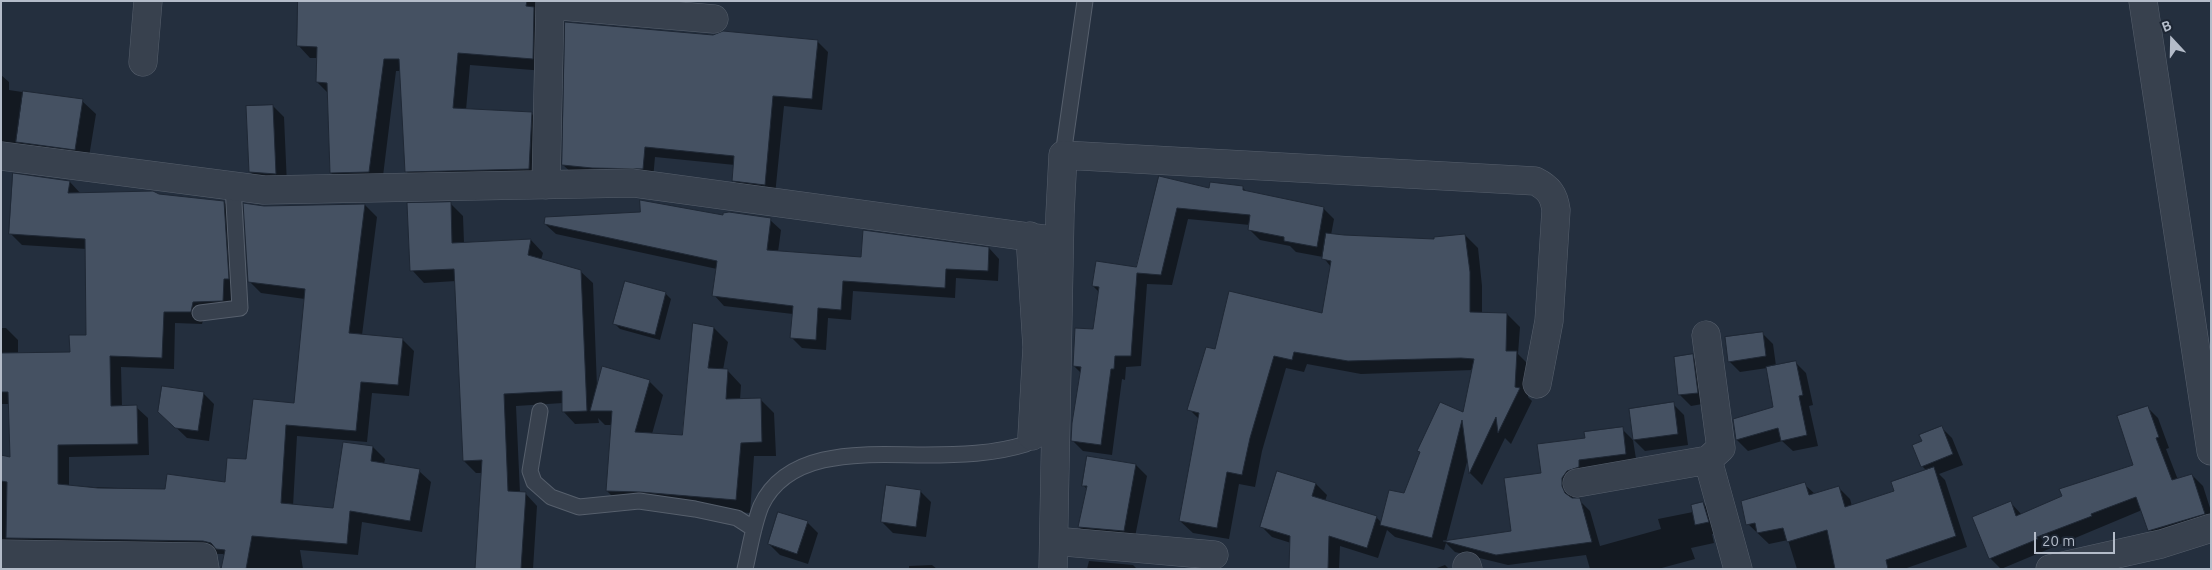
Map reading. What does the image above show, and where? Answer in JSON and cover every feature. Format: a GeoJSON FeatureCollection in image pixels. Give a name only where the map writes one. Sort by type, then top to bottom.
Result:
{"type":"FeatureCollection","features":[{"type":"Feature","properties":{"kind":"street"},"geometry":{"type":"LineString","coordinates":[[143,62],[148,1]]}},
{"type":"Feature","properties":{"kind":"street"},"geometry":{"type":"LineString","coordinates":[[2143,1],[2211,451]]}},
{"type":"Feature","properties":{"kind":"street"},"geometry":{"type":"LineString","coordinates":[[546,185],[550,3],[714,19]]}},
{"type":"Feature","properties":{"kind":"street"},"geometry":{"type":"LineString","coordinates":[[1044,442],[1059,241],[1063,155],[1535,181],[1546,187],[1554,196],[1556,210],[1549,321],[1537,384]]}},
{"type":"Feature","properties":{"kind":"street"},"geometry":{"type":"LineString","coordinates":[[1,156],[264,190],[633,183],[1059,241]]}},
{"type":"Feature","properties":{"kind":"street"},"geometry":{"type":"LineString","coordinates":[[1030,236],[1044,442],[1054,542],[1053,569]]}},
{"type":"Feature","properties":{"kind":"street"},"geometry":{"type":"LineString","coordinates":[[1577,483],[1708,460],[1721,448],[1706,335]]}},
{"type":"Feature","properties":{"kind":"street"},"geometry":{"type":"LineString","coordinates":[[1708,460],[1737,569]]}},
{"type":"Feature","properties":{"kind":"street"},"geometry":{"type":"LineString","coordinates":[[2050,569],[2160,544],[2211,528]]}},
{"type":"Feature","properties":{"kind":"street"},"geometry":{"type":"LineString","coordinates":[[1054,542],[1214,555]]}},
{"type":"Feature","properties":{"kind":"street"},"geometry":{"type":"LineString","coordinates":[[1,554],[203,557],[205,569]]}},
{"type":"Feature","properties":{"kind":"lane"},"geometry":{"type":"LineString","coordinates":[[1063,155],[1085,1]]}},
{"type":"Feature","properties":{"kind":"lane"},"geometry":{"type":"LineString","coordinates":[[200,313],[240,308],[233,186]]}},
{"type":"Feature","properties":{"kind":"lane"},"geometry":{"type":"LineString","coordinates":[[540,410],[530,471],[534,482],[552,497],[578,507],[639,501],[696,509],[737,518],[754,529]]}},
{"type":"Feature","properties":{"kind":"lane"},"geometry":{"type":"LineString","coordinates":[[745,569],[754,529],[762,505],[775,487],[795,469],[818,461],[868,454],[988,453],[1026,444],[1044,442]]}},
{"type":"Feature","properties":{"kind":"building"},"geometry":{"type":"Polygon","coordinates":[[[298,1],[527,1],[526,6],[534,7],[533,59],[458,53],[453,108],[532,112],[529,169],[405,172],[399,59],[384,59],[369,172],[330,173],[327,83],[316,82],[317,47],[297,46],[298,1]]]}},
{"type":"Feature","properties":{"kind":"building"},"geometry":{"type":"Polygon","coordinates":[[[565,22],[713,35],[723,31],[818,40],[812,99],[773,96],[765,185],[732,181],[734,156],[645,147],[643,169],[592,168],[562,165],[565,22]]]}},
{"type":"Feature","properties":{"kind":"building"},"geometry":{"type":"Polygon","coordinates":[[[23,91],[83,99],[75,150],[16,142],[23,91]]]}},
{"type":"Feature","properties":{"kind":"building"},"geometry":{"type":"Polygon","coordinates":[[[273,105],[276,174],[249,172],[246,106],[273,105]]]}},
{"type":"Feature","properties":{"kind":"building"},"geometry":{"type":"Polygon","coordinates":[[[13,173],[70,181],[68,193],[153,191],[159,194],[224,201],[229,279],[224,279],[223,301],[193,302],[191,312],[164,312],[162,358],[110,356],[111,406],[137,405],[138,444],[58,445],[58,484],[98,488],[165,489],[167,474],[225,482],[227,458],[246,459],[253,399],[294,403],[305,289],[248,282],[243,203],[264,206],[365,204],[349,333],[403,338],[398,385],[361,382],[356,431],[286,425],[281,503],[333,508],[343,442],[373,446],[371,461],[420,469],[410,521],[350,511],[347,544],[252,536],[246,569],[221,569],[225,550],[216,549],[211,543],[203,541],[6,538],[7,482],[1,481],[1,455],[10,457],[8,392],[1,392],[1,353],[70,352],[69,335],[86,335],[85,239],[9,234],[13,173]]]}},
{"type":"Feature","properties":{"kind":"building"},"geometry":{"type":"Polygon","coordinates":[[[1159,176],[1209,188],[1210,182],[1243,186],[1243,190],[1324,207],[1317,247],[1284,241],[1284,237],[1248,230],[1250,215],[1177,208],[1161,275],[1137,273],[1131,356],[1115,356],[1114,369],[1111,369],[1101,445],[1071,441],[1081,367],[1073,366],[1075,328],[1093,329],[1099,287],[1092,286],[1096,261],[1136,267],[1159,176]]]}},
{"type":"Feature","properties":{"kind":"building"},"geometry":{"type":"Polygon","coordinates":[[[640,200],[723,215],[723,213],[729,212],[771,218],[767,250],[861,257],[863,230],[989,247],[988,271],[946,269],[945,288],[843,281],[841,310],[818,308],[816,340],[790,338],[793,306],[712,296],[717,261],[544,224],[545,217],[640,212],[640,200]]]}},
{"type":"Feature","properties":{"kind":"building"},"geometry":{"type":"Polygon","coordinates":[[[451,202],[452,243],[531,239],[528,255],[581,270],[587,411],[562,412],[562,391],[504,394],[508,491],[526,492],[521,569],[475,569],[482,460],[463,461],[454,269],[410,271],[407,203],[451,202]]]}},
{"type":"Feature","properties":{"kind":"building"},"geometry":{"type":"Polygon","coordinates":[[[1326,233],[1434,239],[1434,237],[1465,234],[1470,272],[1470,312],[1507,313],[1506,351],[1517,351],[1515,387],[1520,388],[1498,433],[1496,417],[1469,474],[1462,420],[1432,538],[1380,525],[1389,490],[1404,493],[1420,452],[1417,451],[1440,402],[1463,412],[1474,359],[1348,361],[1294,352],[1292,360],[1274,356],[1250,438],[1242,475],[1227,472],[1217,528],[1179,521],[1199,413],[1187,410],[1206,347],[1215,349],[1229,291],[1322,313],[1331,261],[1322,259],[1326,233]]]}},
{"type":"Feature","properties":{"kind":"building"},"geometry":{"type":"Polygon","coordinates":[[[625,281],[666,292],[655,335],[613,324],[625,281]]]}},
{"type":"Feature","properties":{"kind":"building"},"geometry":{"type":"Polygon","coordinates":[[[693,323],[714,327],[708,368],[728,369],[726,399],[761,398],[762,442],[741,443],[736,500],[606,491],[612,411],[590,411],[602,366],[650,380],[635,432],[682,435],[693,323]]]}},
{"type":"Feature","properties":{"kind":"building"},"geometry":{"type":"Polygon","coordinates":[[[1763,332],[1766,356],[1728,362],[1725,337],[1763,332]]]}},
{"type":"Feature","properties":{"kind":"building"},"geometry":{"type":"Polygon","coordinates":[[[1693,354],[1698,393],[1678,395],[1674,357],[1693,354]]]}},
{"type":"Feature","properties":{"kind":"building"},"geometry":{"type":"Polygon","coordinates":[[[1796,361],[1803,395],[1799,396],[1807,435],[1781,441],[1778,428],[1736,440],[1733,419],[1773,407],[1766,367],[1796,361]]]}},
{"type":"Feature","properties":{"kind":"building"},"geometry":{"type":"Polygon","coordinates":[[[162,386],[204,392],[198,431],[175,428],[158,412],[162,386]]]}},
{"type":"Feature","properties":{"kind":"building"},"geometry":{"type":"Polygon","coordinates":[[[1674,402],[1678,434],[1633,440],[1629,409],[1674,402]]]}},
{"type":"Feature","properties":{"kind":"building"},"geometry":{"type":"Polygon","coordinates":[[[2148,406],[2159,437],[2156,438],[2172,480],[2192,474],[2205,514],[2148,531],[2136,497],[2091,514],[2092,516],[2037,537],[2038,539],[1989,559],[1972,517],[2011,501],[2016,516],[2062,496],[2059,489],[2133,465],[2117,416],[2148,406]]]}},
{"type":"Feature","properties":{"kind":"building"},"geometry":{"type":"Polygon","coordinates":[[[1942,426],[1953,454],[1921,467],[1912,445],[1922,441],[1919,435],[1942,426]]]}},
{"type":"Feature","properties":{"kind":"building"},"geometry":{"type":"Polygon","coordinates":[[[1623,427],[1626,454],[1579,460],[1579,467],[1567,471],[1562,478],[1562,486],[1565,493],[1572,498],[1580,498],[1592,542],[1496,555],[1443,541],[1511,531],[1504,478],[1541,473],[1537,444],[1585,438],[1584,432],[1623,427]]]}},
{"type":"Feature","properties":{"kind":"building"},"geometry":{"type":"Polygon","coordinates":[[[1087,456],[1136,464],[1124,531],[1078,527],[1087,486],[1082,486],[1087,456]]]}},
{"type":"Feature","properties":{"kind":"building"},"geometry":{"type":"Polygon","coordinates":[[[1934,467],[1956,536],[1886,560],[1888,569],[1835,569],[1827,530],[1787,542],[1783,528],[1757,533],[1755,523],[1746,525],[1741,501],[1805,482],[1809,495],[1839,486],[1845,507],[1894,491],[1891,482],[1934,467]]]}},
{"type":"Feature","properties":{"kind":"building"},"geometry":{"type":"Polygon","coordinates":[[[1277,471],[1316,483],[1312,496],[1377,516],[1367,548],[1329,536],[1328,569],[1289,569],[1290,536],[1260,527],[1277,471]]]}},
{"type":"Feature","properties":{"kind":"building"},"geometry":{"type":"Polygon","coordinates":[[[886,485],[921,490],[916,527],[881,522],[886,485]]]}},
{"type":"Feature","properties":{"kind":"building"},"geometry":{"type":"Polygon","coordinates":[[[1703,502],[1709,522],[1695,525],[1691,505],[1703,502]]]}},
{"type":"Feature","properties":{"kind":"building"},"geometry":{"type":"Polygon","coordinates":[[[778,512],[808,521],[797,554],[768,544],[778,512]]]}}]}
